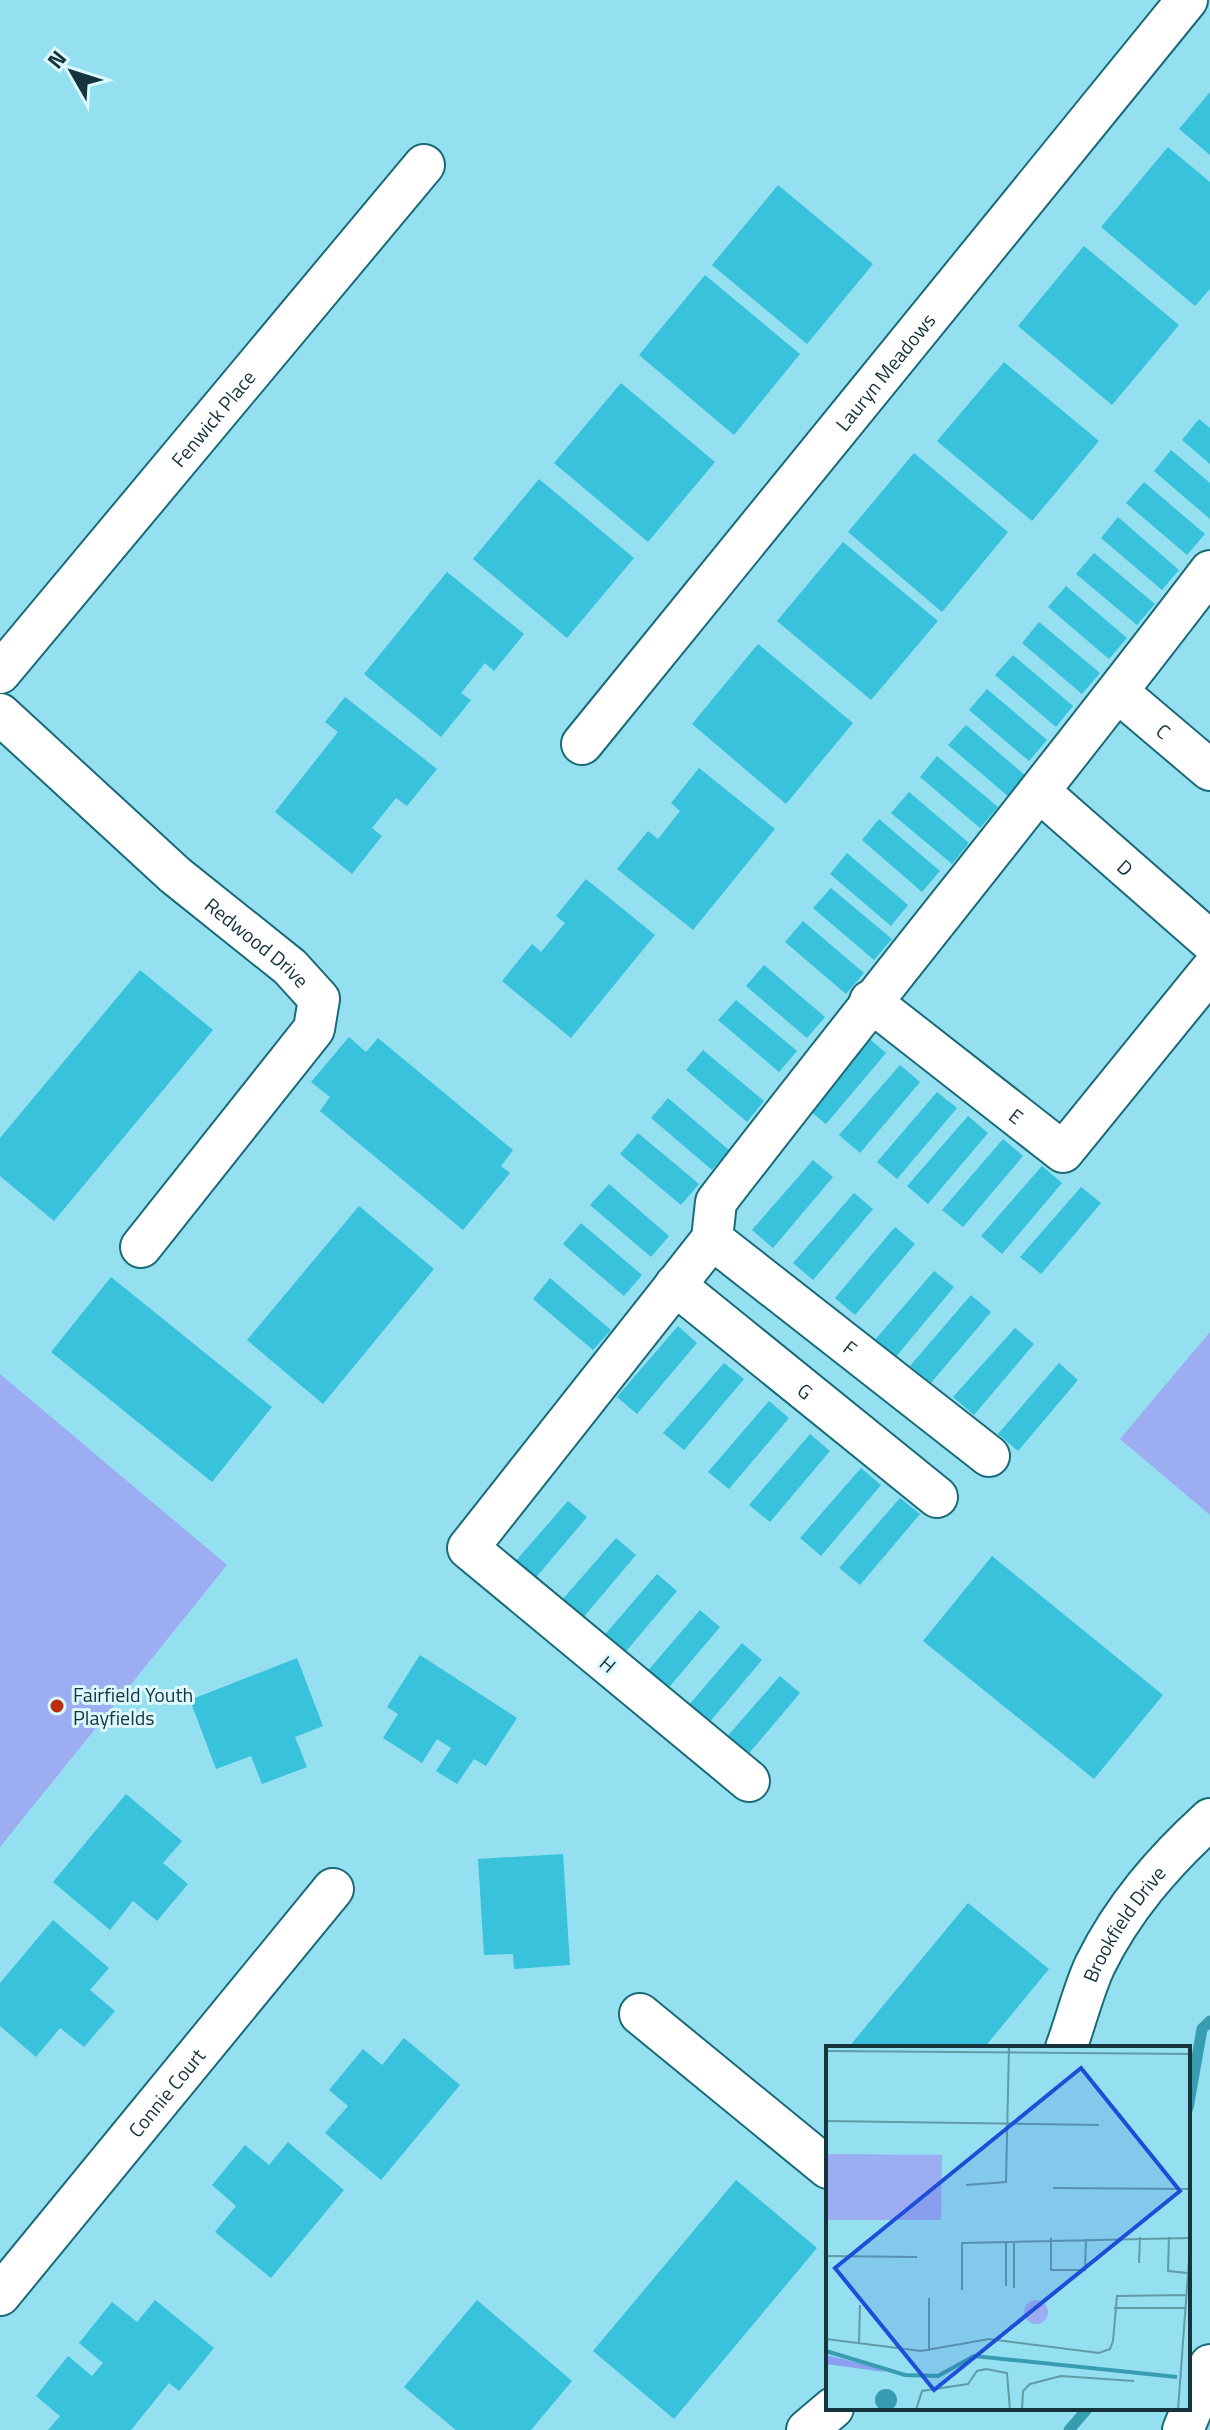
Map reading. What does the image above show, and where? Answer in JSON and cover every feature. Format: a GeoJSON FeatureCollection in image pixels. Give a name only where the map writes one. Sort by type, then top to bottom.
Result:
{"type":"FeatureCollection","features":[{"type":"Feature","properties":{"kind":"street","name":"Lauryn Meadows"},"geometry":{"type":"LineString","coordinates":[[582,744],[1187,0]]}},
{"type":"Feature","properties":{"kind":"street","name":"Fenwick Place"},"geometry":{"type":"LineString","coordinates":[[0,673],[424,165]]}},
{"type":"Feature","properties":{"kind":"street"},"geometry":{"type":"LineString","coordinates":[[675,1285],[712,1239],[716,1202],[870,1001],[1040,792],[1210,571]]}},
{"type":"Feature","properties":{"kind":"street","name":"C"},"geometry":{"type":"LineString","coordinates":[[1118,692],[1210,770]]}},
{"type":"Feature","properties":{"kind":"street","name":"Redwood Drive"},"geometry":{"type":"LineString","coordinates":[[0,714],[175,875],[290,967],[319,999],[314,1029],[141,1247]]}},
{"type":"Feature","properties":{"kind":"street","name":"D"},"geometry":{"type":"LineString","coordinates":[[1040,792],[1210,941]]}},
{"type":"Feature","properties":{"kind":"street","name":"E"},"geometry":{"type":"LineString","coordinates":[[870,1001],[1063,1152],[1210,971]]}},
{"type":"Feature","properties":{"kind":"street","name":"F"},"geometry":{"type":"LineString","coordinates":[[712,1239],[989,1456]]}},
{"type":"Feature","properties":{"kind":"street","name":"G"},"geometry":{"type":"LineString","coordinates":[[675,1285],[937,1497]]}},
{"type":"Feature","properties":{"kind":"street","name":"H"},"geometry":{"type":"LineString","coordinates":[[675,1285],[468,1548],[749,1781]]}},
{"type":"Feature","properties":{"kind":"street","name":"Brookfield Drive"},"geometry":{"type":"LineString","coordinates":[[1067,2046],[1094,1967],[1126,1910],[1173,1853],[1210,1819]]}},
{"type":"Feature","properties":{"kind":"street","name":"Connie Court"},"geometry":{"type":"LineString","coordinates":[[0,2295],[333,1889]]}},
{"type":"Feature","properties":{"kind":"street"},"geometry":{"type":"LineString","coordinates":[[640,2014],[826,2166]]}},
{"type":"Feature","properties":{"kind":"street"},"geometry":{"type":"LineString","coordinates":[[1183,2430],[1210,2365]]}},
{"type":"Feature","properties":{"kind":"street"},"geometry":{"type":"LineString","coordinates":[[807,2430],[831,2410]]}},
{"type":"Feature","properties":{"kind":"shaded area"},"geometry":{"type":"Polygon","coordinates":[[[1210,1332],[1210,1515],[1120,1439],[1210,1332]]]}},
{"type":"Feature","properties":{"kind":"shaded area","name":"Fairfield Youth Playfields"},"geometry":{"type":"Polygon","coordinates":[[[0,1374],[227,1565],[0,1847],[0,1374]]]}},
{"type":"Feature","properties":{"kind":"building"},"geometry":{"type":"Polygon","coordinates":[[[1210,92],[1210,155],[1179,129],[1210,92]]]}},
{"type":"Feature","properties":{"kind":"building"},"geometry":{"type":"Polygon","coordinates":[[[1168,147],[1210,182],[1210,289],[1195,306],[1101,227],[1168,147]]]}},
{"type":"Feature","properties":{"kind":"building"},"geometry":{"type":"Polygon","coordinates":[[[778,185],[873,264],[807,344],[712,265],[778,185]]]}},
{"type":"Feature","properties":{"kind":"building"},"geometry":{"type":"Polygon","coordinates":[[[1084,246],[1179,325],[1112,405],[1018,326],[1084,246]]]}},
{"type":"Feature","properties":{"kind":"building"},"geometry":{"type":"Polygon","coordinates":[[[705,275],[800,354],[734,435],[639,355],[705,275]]]}},
{"type":"Feature","properties":{"kind":"building"},"geometry":{"type":"Polygon","coordinates":[[[1004,362],[1099,441],[1032,521],[937,441],[1004,362]]]}},
{"type":"Feature","properties":{"kind":"building"},"geometry":{"type":"Polygon","coordinates":[[[621,383],[715,462],[648,542],[554,463],[621,383]]]}},
{"type":"Feature","properties":{"kind":"building"},"geometry":{"type":"Polygon","coordinates":[[[1199,419],[1210,428],[1210,464],[1182,440],[1199,419]]]}},
{"type":"Feature","properties":{"kind":"building"},"geometry":{"type":"Polygon","coordinates":[[[1171,450],[1210,483],[1210,519],[1154,471],[1171,450]]]}},
{"type":"Feature","properties":{"kind":"building"},"geometry":{"type":"Polygon","coordinates":[[[914,453],[1008,532],[942,612],[848,532],[914,453]]]}},
{"type":"Feature","properties":{"kind":"building"},"geometry":{"type":"Polygon","coordinates":[[[539,479],[634,558],[567,638],[473,559],[539,479]]]}},
{"type":"Feature","properties":{"kind":"building"},"geometry":{"type":"Polygon","coordinates":[[[1144,482],[1205,534],[1187,555],[1126,503],[1144,482]]]}},
{"type":"Feature","properties":{"kind":"building"},"geometry":{"type":"Polygon","coordinates":[[[1118,517],[1179,570],[1162,590],[1101,538],[1118,517]]]}},
{"type":"Feature","properties":{"kind":"building"},"geometry":{"type":"Polygon","coordinates":[[[843,542],[938,621],[871,700],[777,621],[843,542]]]}},
{"type":"Feature","properties":{"kind":"building"},"geometry":{"type":"Polygon","coordinates":[[[1094,553],[1155,604],[1137,625],[1076,574],[1094,553]]]}},
{"type":"Feature","properties":{"kind":"building"},"geometry":{"type":"Polygon","coordinates":[[[447,572],[524,634],[494,671],[485,663],[461,693],[471,700],[441,737],[364,674],[447,572]]]}},
{"type":"Feature","properties":{"kind":"building"},"geometry":{"type":"Polygon","coordinates":[[[1066,586],[1127,638],[1109,659],[1048,607],[1066,586]]]}},
{"type":"Feature","properties":{"kind":"building"},"geometry":{"type":"Polygon","coordinates":[[[1039,622],[1100,673],[1082,694],[1022,643],[1039,622]]]}},
{"type":"Feature","properties":{"kind":"building"},"geometry":{"type":"Polygon","coordinates":[[[758,644],[853,723],[786,804],[692,724],[758,644]]]}},
{"type":"Feature","properties":{"kind":"building"},"geometry":{"type":"Polygon","coordinates":[[[1013,655],[1073,706],[1056,727],[995,675],[1013,655]]]}},
{"type":"Feature","properties":{"kind":"building"},"geometry":{"type":"Polygon","coordinates":[[[987,689],[1047,740],[1029,761],[969,710],[987,689]]]}},
{"type":"Feature","properties":{"kind":"building"},"geometry":{"type":"Polygon","coordinates":[[[345,697],[437,769],[407,806],[396,798],[372,828],[382,836],[352,874],[275,812],[338,732],[325,722],[345,697]]]}},
{"type":"Feature","properties":{"kind":"building"},"geometry":{"type":"Polygon","coordinates":[[[966,725],[1026,776],[1009,797],[948,745],[966,725]]]}},
{"type":"Feature","properties":{"kind":"building"},"geometry":{"type":"Polygon","coordinates":[[[937,756],[998,807],[980,828],[920,777],[937,756]]]}},
{"type":"Feature","properties":{"kind":"building"},"geometry":{"type":"Polygon","coordinates":[[[699,768],[775,829],[693,930],[617,869],[648,831],[658,839],[680,811],[671,803],[699,768]]]}},
{"type":"Feature","properties":{"kind":"building"},"geometry":{"type":"Polygon","coordinates":[[[909,792],[969,843],[952,864],[891,813],[909,792]]]}},
{"type":"Feature","properties":{"kind":"building"},"geometry":{"type":"Polygon","coordinates":[[[879,819],[940,871],[922,892],[862,840],[879,819]]]}},
{"type":"Feature","properties":{"kind":"building"},"geometry":{"type":"Polygon","coordinates":[[[847,853],[908,905],[891,926],[830,874],[847,853]]]}},
{"type":"Feature","properties":{"kind":"building"},"geometry":{"type":"Polygon","coordinates":[[[586,879],[655,935],[571,1038],[502,981],[532,944],[541,952],[565,923],[556,916],[586,879]]]}},
{"type":"Feature","properties":{"kind":"building"},"geometry":{"type":"Polygon","coordinates":[[[831,888],[892,939],[874,960],[813,908],[831,888]]]}},
{"type":"Feature","properties":{"kind":"building"},"geometry":{"type":"Polygon","coordinates":[[[803,921],[864,973],[846,994],[785,942],[803,921]]]}},
{"type":"Feature","properties":{"kind":"building"},"geometry":{"type":"Polygon","coordinates":[[[764,965],[825,1017],[807,1038],[746,986],[764,965]]]}},
{"type":"Feature","properties":{"kind":"building"},"geometry":{"type":"Polygon","coordinates":[[[140,970],[213,1030],[54,1221],[0,1176],[0,1138],[140,970]]]}},
{"type":"Feature","properties":{"kind":"building"},"geometry":{"type":"Polygon","coordinates":[[[736,1000],[797,1051],[779,1072],[718,1020],[736,1000]]]}},
{"type":"Feature","properties":{"kind":"building"},"geometry":{"type":"Polygon","coordinates":[[[866,1036],[886,1053],[826,1124],[805,1107],[866,1036]]]}},
{"type":"Feature","properties":{"kind":"building"},"geometry":{"type":"Polygon","coordinates":[[[349,1037],[366,1052],[378,1038],[513,1150],[501,1166],[510,1173],[463,1230],[320,1111],[330,1097],[311,1082],[349,1037]]]}},
{"type":"Feature","properties":{"kind":"building"},"geometry":{"type":"Polygon","coordinates":[[[703,1050],[764,1101],[747,1122],[686,1070],[703,1050]]]}},
{"type":"Feature","properties":{"kind":"building"},"geometry":{"type":"Polygon","coordinates":[[[900,1065],[920,1082],[860,1153],[839,1135],[900,1065]]]}},
{"type":"Feature","properties":{"kind":"building"},"geometry":{"type":"Polygon","coordinates":[[[937,1092],[957,1108],[897,1179],[877,1162],[937,1092]]]}},
{"type":"Feature","properties":{"kind":"building"},"geometry":{"type":"Polygon","coordinates":[[[668,1098],[729,1150],[712,1170],[651,1118],[668,1098]]]}},
{"type":"Feature","properties":{"kind":"building"},"geometry":{"type":"Polygon","coordinates":[[[968,1116],[988,1133],[928,1204],[907,1186],[968,1116]]]}},
{"type":"Feature","properties":{"kind":"building"},"geometry":{"type":"Polygon","coordinates":[[[638,1133],[699,1184],[681,1205],[620,1154],[638,1133]]]}},
{"type":"Feature","properties":{"kind":"building"},"geometry":{"type":"Polygon","coordinates":[[[1003,1139],[1023,1156],[963,1227],[942,1210],[1003,1139]]]}},
{"type":"Feature","properties":{"kind":"building"},"geometry":{"type":"Polygon","coordinates":[[[813,1160],[833,1177],[773,1248],[752,1230],[813,1160]]]}},
{"type":"Feature","properties":{"kind":"building"},"geometry":{"type":"Polygon","coordinates":[[[1042,1166],[1062,1183],[1002,1254],[981,1236],[1042,1166]]]}},
{"type":"Feature","properties":{"kind":"building"},"geometry":{"type":"Polygon","coordinates":[[[609,1184],[669,1236],[651,1257],[590,1205],[609,1184]]]}},
{"type":"Feature","properties":{"kind":"building"},"geometry":{"type":"Polygon","coordinates":[[[1081,1187],[1101,1203],[1041,1274],[1020,1257],[1081,1187]]]}},
{"type":"Feature","properties":{"kind":"building"},"geometry":{"type":"Polygon","coordinates":[[[854,1193],[873,1209],[813,1280],[793,1263],[854,1193]]]}},
{"type":"Feature","properties":{"kind":"building"},"geometry":{"type":"Polygon","coordinates":[[[359,1206],[434,1269],[323,1404],[247,1340],[359,1206]]]}},
{"type":"Feature","properties":{"kind":"building"},"geometry":{"type":"Polygon","coordinates":[[[581,1223],[642,1275],[624,1296],[563,1244],[581,1223]]]}},
{"type":"Feature","properties":{"kind":"building"},"geometry":{"type":"Polygon","coordinates":[[[895,1227],[915,1244],[855,1315],[835,1298],[895,1227]]]}},
{"type":"Feature","properties":{"kind":"building"},"geometry":{"type":"Polygon","coordinates":[[[934,1271],[954,1287],[894,1359],[874,1341],[934,1271]]]}},
{"type":"Feature","properties":{"kind":"building"},"geometry":{"type":"Polygon","coordinates":[[[111,1277],[272,1407],[212,1482],[51,1352],[111,1277]]]}},
{"type":"Feature","properties":{"kind":"building"},"geometry":{"type":"Polygon","coordinates":[[[550,1278],[611,1330],[593,1350],[533,1299],[550,1278]]]}},
{"type":"Feature","properties":{"kind":"building"},"geometry":{"type":"Polygon","coordinates":[[[971,1295],[991,1312],[931,1383],[910,1366],[971,1295]]]}},
{"type":"Feature","properties":{"kind":"building"},"geometry":{"type":"Polygon","coordinates":[[[678,1326],[697,1343],[637,1414],[617,1397],[678,1326]]]}},
{"type":"Feature","properties":{"kind":"building"},"geometry":{"type":"Polygon","coordinates":[[[1015,1328],[1034,1344],[974,1415],[953,1397],[1015,1328]]]}},
{"type":"Feature","properties":{"kind":"building"},"geometry":{"type":"Polygon","coordinates":[[[724,1363],[744,1379],[684,1450],[663,1433],[724,1363]]]}},
{"type":"Feature","properties":{"kind":"building"},"geometry":{"type":"Polygon","coordinates":[[[1059,1363],[1078,1380],[1018,1451],[998,1434],[1059,1363]]]}},
{"type":"Feature","properties":{"kind":"building"},"geometry":{"type":"Polygon","coordinates":[[[769,1401],[789,1418],[729,1489],[708,1472],[769,1401]]]}},
{"type":"Feature","properties":{"kind":"building"},"geometry":{"type":"Polygon","coordinates":[[[810,1434],[830,1451],[770,1522],[749,1505],[810,1434]]]}},
{"type":"Feature","properties":{"kind":"building"},"geometry":{"type":"Polygon","coordinates":[[[861,1468],[881,1485],[821,1556],[800,1538],[861,1468]]]}},
{"type":"Feature","properties":{"kind":"building"},"geometry":{"type":"Polygon","coordinates":[[[900,1498],[920,1514],[860,1585],[839,1568],[900,1498]]]}},
{"type":"Feature","properties":{"kind":"building"},"geometry":{"type":"Polygon","coordinates":[[[568,1501],[587,1517],[527,1588],[507,1571],[568,1501]]]}},
{"type":"Feature","properties":{"kind":"building"},"geometry":{"type":"Polygon","coordinates":[[[616,1538],[636,1555],[576,1626],[555,1608],[616,1538]]]}},
{"type":"Feature","properties":{"kind":"building"},"geometry":{"type":"Polygon","coordinates":[[[992,1556],[1163,1695],[1094,1779],[923,1641],[992,1556]]]}},
{"type":"Feature","properties":{"kind":"building"},"geometry":{"type":"Polygon","coordinates":[[[657,1574],[677,1591],[617,1662],[596,1645],[657,1574]]]}},
{"type":"Feature","properties":{"kind":"building"},"geometry":{"type":"Polygon","coordinates":[[[700,1610],[720,1627],[660,1698],[639,1681],[700,1610]]]}},
{"type":"Feature","properties":{"kind":"building"},"geometry":{"type":"Polygon","coordinates":[[[742,1643],[762,1660],[702,1731],[682,1713],[742,1643]]]}},
{"type":"Feature","properties":{"kind":"building"},"geometry":{"type":"Polygon","coordinates":[[[420,1655],[517,1718],[486,1766],[474,1759],[457,1784],[436,1771],[451,1748],[437,1739],[422,1763],[383,1738],[398,1714],[387,1707],[420,1655]]]}},
{"type":"Feature","properties":{"kind":"building"},"geometry":{"type":"Polygon","coordinates":[[[297,1658],[323,1726],[295,1737],[307,1767],[262,1784],[251,1756],[216,1769],[190,1700],[297,1658]]]}},
{"type":"Feature","properties":{"kind":"building"},"geometry":{"type":"Polygon","coordinates":[[[780,1676],[800,1693],[740,1764],[719,1746],[780,1676]]]}},
{"type":"Feature","properties":{"kind":"building"},"geometry":{"type":"Polygon","coordinates":[[[126,1794],[182,1841],[163,1863],[188,1884],[157,1921],[133,1901],[110,1930],[53,1882],[126,1794]]]}},
{"type":"Feature","properties":{"kind":"building"},"geometry":{"type":"Polygon","coordinates":[[[563,1854],[570,1965],[514,1969],[513,1954],[484,1955],[478,1859],[563,1854]]]}},
{"type":"Feature","properties":{"kind":"building"},"geometry":{"type":"Polygon","coordinates":[[[968,1903],[1049,1969],[986,2046],[850,2046],[968,1903]]]}},
{"type":"Feature","properties":{"kind":"building"},"geometry":{"type":"Polygon","coordinates":[[[53,1920],[109,1968],[90,1990],[115,2011],[84,2047],[60,2028],[36,2057],[0,2026],[0,1983],[53,1920]]]}},
{"type":"Feature","properties":{"kind":"building"},"geometry":{"type":"Polygon","coordinates":[[[404,2038],[460,2085],[381,2180],[325,2133],[348,2106],[329,2090],[363,2049],[382,2065],[404,2038]]]}},
{"type":"Feature","properties":{"kind":"building"},"geometry":{"type":"Polygon","coordinates":[[[288,2142],[344,2190],[271,2278],[215,2232],[236,2206],[212,2185],[245,2145],[269,2165],[288,2142]]]}},
{"type":"Feature","properties":{"kind":"building"},"geometry":{"type":"Polygon","coordinates":[[[736,2180],[817,2248],[674,2419],[593,2351],[736,2180]]]}},
{"type":"Feature","properties":{"kind":"building"},"geometry":{"type":"Polygon","coordinates":[[[155,2300],[214,2348],[179,2391],[169,2383],[131,2430],[48,2430],[60,2416],[36,2396],[68,2356],[92,2376],[103,2363],[79,2343],[112,2302],[137,2322],[155,2300]]]}},
{"type":"Feature","properties":{"kind":"building"},"geometry":{"type":"Polygon","coordinates":[[[477,2300],[572,2381],[531,2430],[456,2430],[404,2387],[477,2300]]]}},
{"type":"Feature","properties":{"kind":"waterway"},"geometry":{"type":"LineString","coordinates":[[1190,2097],[1202,2029],[1210,2021]]}},
{"type":"Feature","properties":{"kind":"waterway"},"geometry":{"type":"LineString","coordinates":[[1069,2430],[1086,2410]]}},
{"type":"Feature","properties":{"kind":"place","name":"Fairfield Youth Playfields"},"geometry":{"type":"Point","coordinates":[57,1706]}}]}
